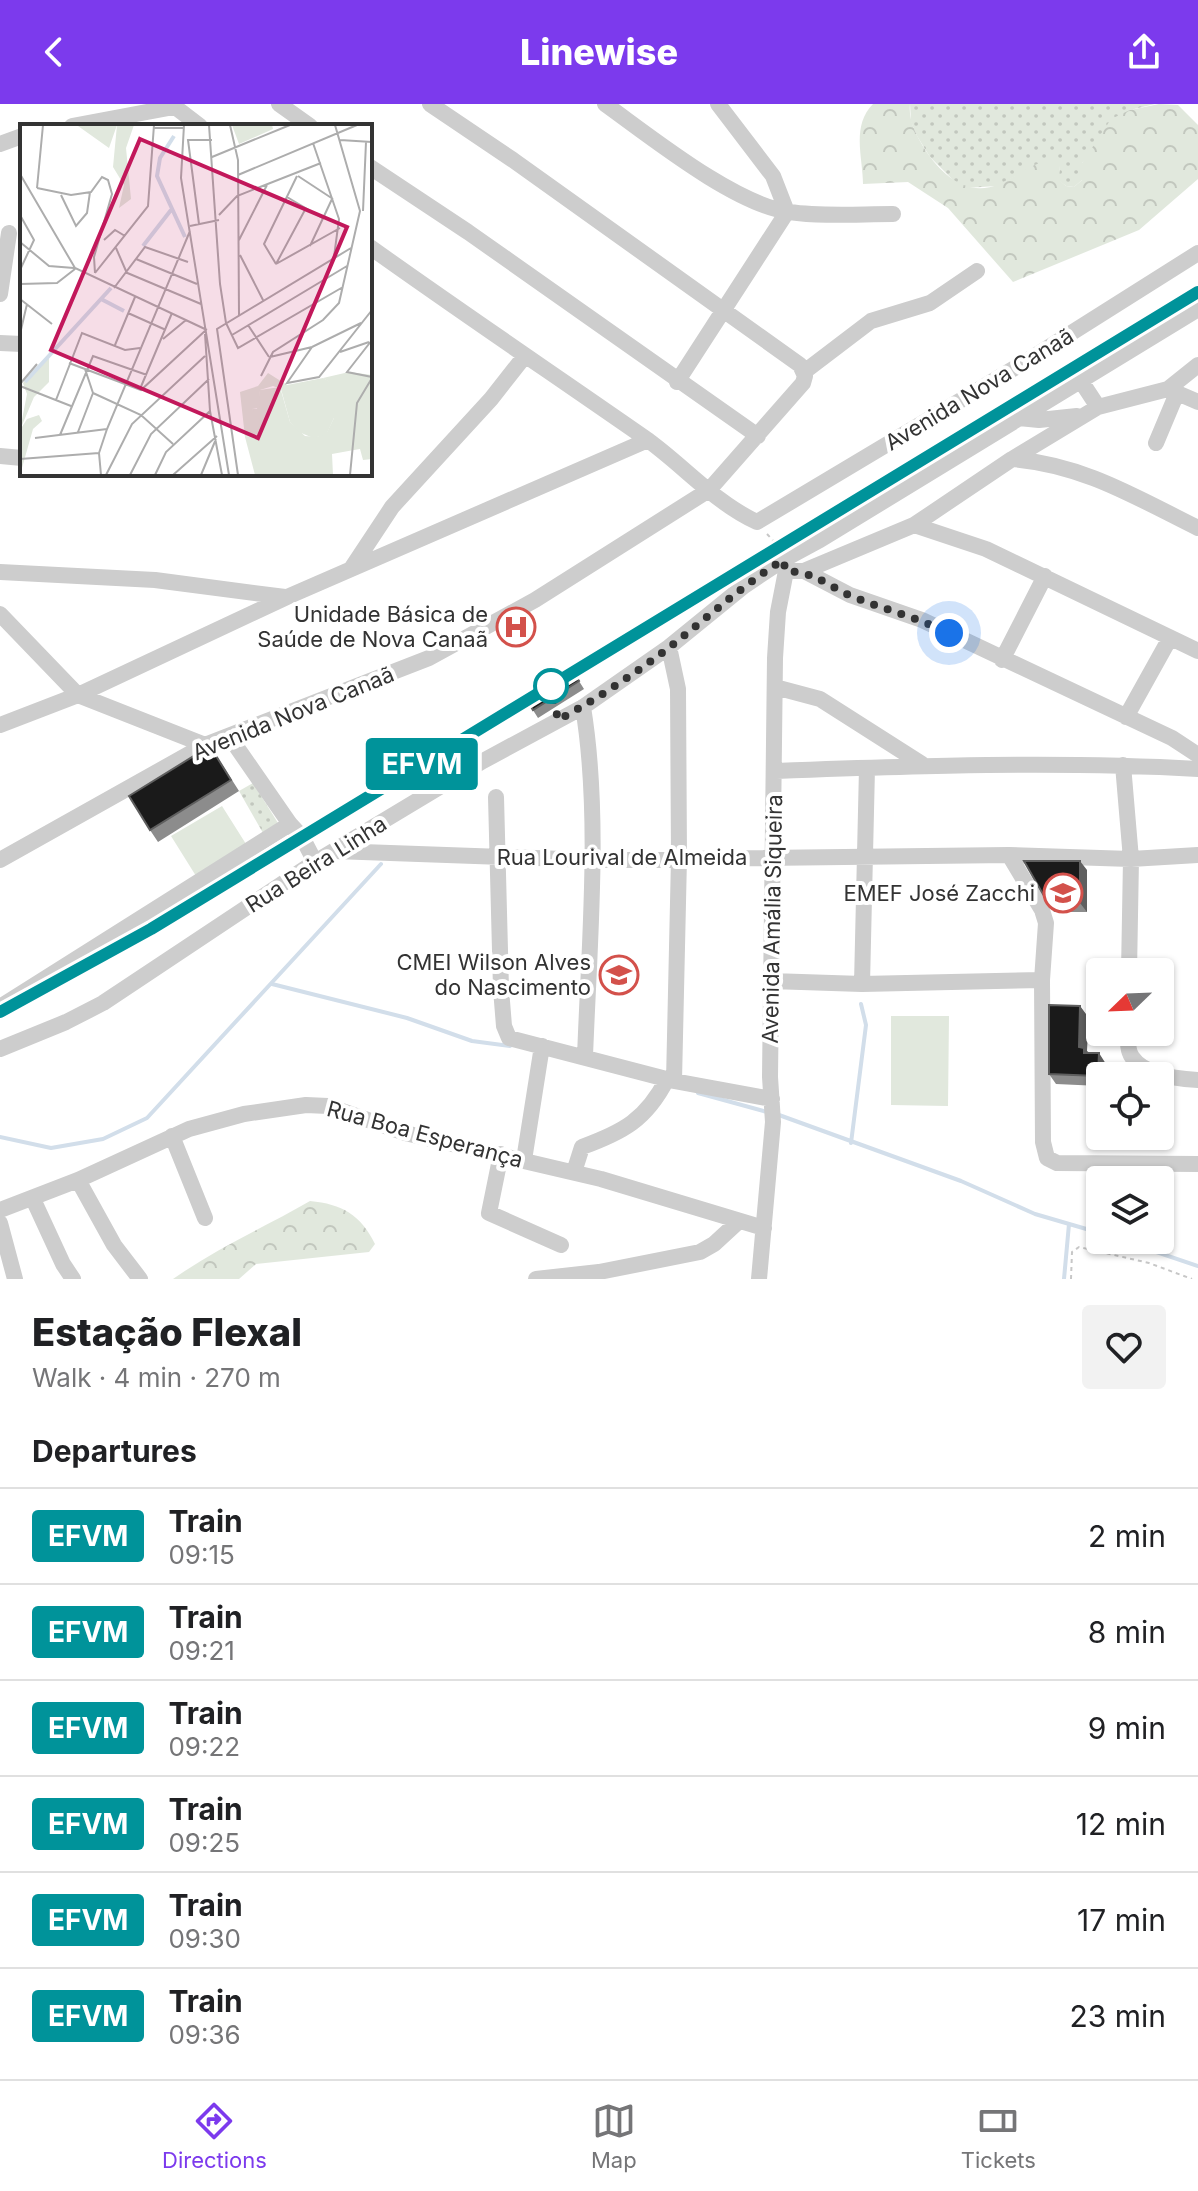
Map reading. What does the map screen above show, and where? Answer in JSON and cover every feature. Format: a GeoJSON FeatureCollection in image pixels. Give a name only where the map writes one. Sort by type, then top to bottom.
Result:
{"type":"FeatureCollection","features":[{"type":"Feature","properties":{"kind":"street"},"geometry":{"type":"LineString","coordinates":[[279,104],[307,124]]}},
{"type":"Feature","properties":{"kind":"street"},"geometry":{"type":"LineString","coordinates":[[430,104],[800,365],[803,377]]}},
{"type":"Feature","properties":{"kind":"street"},"geometry":{"type":"LineString","coordinates":[[605,104],[730,189],[756,203],[787,212],[893,214]]}},
{"type":"Feature","properties":{"kind":"street"},"geometry":{"type":"LineString","coordinates":[[718,104],[773,176],[787,212]]}},
{"type":"Feature","properties":{"kind":"street"},"geometry":{"type":"LineString","coordinates":[[82,124],[172,106],[197,124]]}},
{"type":"Feature","properties":{"kind":"street"},"geometry":{"type":"LineString","coordinates":[[0,144],[20,138]]}},
{"type":"Feature","properties":{"kind":"street"},"geometry":{"type":"LineString","coordinates":[[372,168],[758,436]]}},
{"type":"Feature","properties":{"kind":"street"},"geometry":{"type":"LineString","coordinates":[[677,382],[787,212]]}},
{"type":"Feature","properties":{"kind":"street"},"geometry":{"type":"LineString","coordinates":[[0,294],[10,233]]}},
{"type":"Feature","properties":{"kind":"street"},"geometry":{"type":"LineString","coordinates":[[372,248],[524,357],[648,440],[709,490],[757,522]]}},
{"type":"Feature","properties":{"kind":"street","name":"Avenida Nova Canaã"},"geometry":{"type":"LineString","coordinates":[[757,522],[1038,354],[1198,253]]}},
{"type":"Feature","properties":{"kind":"street","name":"Avenida Nova Canaã"},"geometry":{"type":"LineString","coordinates":[[0,860],[205,745],[437,654],[535,600],[709,490],[758,436],[803,377],[871,321],[930,303],[977,271]]}},
{"type":"Feature","properties":{"kind":"street","name":"Rua Beira Linha"},"geometry":{"type":"LineString","coordinates":[[0,1049],[103,1003],[315,862],[483,761],[583,707],[669,647],[744,586],[784,565],[1198,309]]}},
{"type":"Feature","properties":{"kind":"street"},"geometry":{"type":"LineString","coordinates":[[0,343],[20,344]]}},
{"type":"Feature","properties":{"kind":"street"},"geometry":{"type":"LineString","coordinates":[[351,569],[392,507],[491,399],[524,357]]}},
{"type":"Feature","properties":{"kind":"street"},"geometry":{"type":"LineString","coordinates":[[1156,443],[1172,391],[1198,365]]}},
{"type":"Feature","properties":{"kind":"street"},"geometry":{"type":"LineString","coordinates":[[1081,381],[1092,411]]}},
{"type":"Feature","properties":{"kind":"street"},"geometry":{"type":"LineString","coordinates":[[1019,418],[1047,420],[1172,391],[1198,402]]}},
{"type":"Feature","properties":{"kind":"street"},"geometry":{"type":"LineString","coordinates":[[804,571],[914,525],[1012,459],[1092,411]]}},
{"type":"Feature","properties":{"kind":"street"},"geometry":{"type":"LineString","coordinates":[[0,725],[78,695],[287,597],[648,440]]}},
{"type":"Feature","properties":{"kind":"street"},"geometry":{"type":"LineString","coordinates":[[0,456],[20,458]]}},
{"type":"Feature","properties":{"kind":"street"},"geometry":{"type":"LineString","coordinates":[[1012,459],[1040,461],[1090,475],[1198,528]]}},
{"type":"Feature","properties":{"kind":"street"},"geometry":{"type":"LineString","coordinates":[[914,525],[986,549],[1198,651]]}},
{"type":"Feature","properties":{"kind":"street"},"geometry":{"type":"LineString","coordinates":[[784,565],[804,571],[850,595],[922,620],[1172,738],[1198,755]]}},
{"type":"Feature","properties":{"kind":"street","name":"Avenida Amália Siqueira"},"geometry":{"type":"LineString","coordinates":[[759,1279],[773,1122],[771,981],[775,687],[778,612],[784,565]]}},
{"type":"Feature","properties":{"kind":"street"},"geometry":{"type":"LineString","coordinates":[[0,572],[155,580],[287,597]]}},
{"type":"Feature","properties":{"kind":"street"},"geometry":{"type":"LineString","coordinates":[[1002,660],[1045,576]]}},
{"type":"Feature","properties":{"kind":"street"},"geometry":{"type":"LineString","coordinates":[[0,614],[78,695],[205,745]]}},
{"type":"Feature","properties":{"kind":"street"},"geometry":{"type":"LineString","coordinates":[[1126,717],[1170,638]]}},
{"type":"Feature","properties":{"kind":"street"},"geometry":{"type":"LineString","coordinates":[[574,1172],[582,1147],[623,1131],[671,1080],[679,858],[678,689],[669,647]]}},
{"type":"Feature","properties":{"kind":"street"},"geometry":{"type":"LineString","coordinates":[[775,687],[820,699],[922,764]]}},
{"type":"Feature","properties":{"kind":"street"},"geometry":{"type":"LineString","coordinates":[[583,707],[589,742],[592,860],[585,1057]]}},
{"type":"Feature","properties":{"kind":"street"},"geometry":{"type":"LineString","coordinates":[[229,736],[302,837],[315,862]]}},
{"type":"Feature","properties":{"kind":"street"},"geometry":{"type":"LineString","coordinates":[[774,771],[922,764],[1123,765],[1198,769]]}},
{"type":"Feature","properties":{"kind":"street"},"geometry":{"type":"LineString","coordinates":[[1123,765],[1131,859],[1129,958]]}},
{"type":"Feature","properties":{"kind":"street"},"geometry":{"type":"LineString","coordinates":[[862,984],[867,768]]}},
{"type":"Feature","properties":{"kind":"street"},"geometry":{"type":"LineString","coordinates":[[496,797],[501,989],[504,1026],[509,1038],[671,1080],[772,1102]]}},
{"type":"Feature","properties":{"kind":"street"},"geometry":{"type":"LineString","coordinates":[[0,1007],[290,824]]}},
{"type":"Feature","properties":{"kind":"street","name":"Rua Lourival de Almeida"},"geometry":{"type":"LineString","coordinates":[[334,851],[592,860],[1009,855],[1131,859],[1198,855]]}},
{"type":"Feature","properties":{"kind":"street"},"geometry":{"type":"LineString","coordinates":[[1009,855],[1045,917],[1042,980],[1043,1142],[1047,1158],[1057,1163],[1198,1164]]}},
{"type":"Feature","properties":{"kind":"street"},"geometry":{"type":"LineString","coordinates":[[771,981],[862,984],[1042,980]]}},
{"type":"Feature","properties":{"kind":"street"},"geometry":{"type":"LineString","coordinates":[[524,1160],[542,1046]]}},
{"type":"Feature","properties":{"kind":"street"},"geometry":{"type":"LineString","coordinates":[[1128,1046],[1132,1058],[1154,1072],[1198,1080]]}},
{"type":"Feature","properties":{"kind":"street","name":"Rua Boa Esperança"},"geometry":{"type":"LineString","coordinates":[[0,1210],[78,1180],[172,1136],[244,1114],[318,1105],[405,1133],[574,1172],[764,1228]]}},
{"type":"Feature","properties":{"kind":"street"},"geometry":{"type":"LineString","coordinates":[[172,1136],[205,1218]]}},
{"type":"Feature","properties":{"kind":"street"},"geometry":{"type":"LineString","coordinates":[[501,1154],[489,1213],[561,1245]]}},
{"type":"Feature","properties":{"kind":"street"},"geometry":{"type":"LineString","coordinates":[[78,1180],[114,1245],[140,1279]]}},
{"type":"Feature","properties":{"kind":"street"},"geometry":{"type":"LineString","coordinates":[[33,1199],[73,1279]]}},
{"type":"Feature","properties":{"kind":"street"},"geometry":{"type":"LineString","coordinates":[[536,1279],[599,1272],[700,1252],[714,1244],[739,1221]]}},
{"type":"Feature","properties":{"kind":"street"},"geometry":{"type":"LineString","coordinates":[[0,1223],[15,1279]]}},
{"type":"Feature","properties":{"kind":"path"},"geometry":{"type":"LineString","coordinates":[[757,522],[779,547],[784,565]]}},
{"type":"Feature","properties":{"kind":"path"},"geometry":{"type":"LineString","coordinates":[[1071,1279],[1072,1252],[1079,1247],[1149,1263],[1192,1279]]}},
{"type":"Feature","properties":{"kind":"green space"},"geometry":{"type":"Polygon","coordinates":[[[873,104],[910,104],[914,129],[932,160],[957,182],[977,188],[999,184],[1033,166],[1056,159],[1060,166],[1059,180],[1066,186],[1074,187],[1082,180],[1082,163],[1111,119],[1130,110],[1159,104],[1178,105],[1198,125],[1198,179],[1139,230],[1013,282],[948,208],[908,182],[863,184],[860,132],[866,113],[873,104]]]}},
{"type":"Feature","properties":{"kind":"green space"},"geometry":{"type":"Polygon","coordinates":[[[910,104],[1155,104],[1130,110],[1082,163],[1082,180],[1074,187],[1058,180],[1060,166],[1021,173],[997,186],[966,188],[958,185],[930,157],[911,122],[910,104]]]}},
{"type":"Feature","properties":{"kind":"green space"},"geometry":{"type":"Polygon","coordinates":[[[253,783],[278,823],[263,833],[239,791],[253,783]]]}},
{"type":"Feature","properties":{"kind":"green space"},"geometry":{"type":"Polygon","coordinates":[[[222,806],[246,844],[196,876],[171,836],[222,806]]]}},
{"type":"Feature","properties":{"kind":"green space"},"geometry":{"type":"Polygon","coordinates":[[[891,1016],[949,1016],[948,1106],[891,1105],[891,1016]]]}},
{"type":"Feature","properties":{"kind":"green space"},"geometry":{"type":"Polygon","coordinates":[[[310,1201],[341,1208],[357,1218],[375,1244],[369,1252],[256,1264],[239,1279],[173,1279],[224,1248],[310,1201]]]}},
{"type":"Feature","properties":{"kind":"building"},"geometry":{"type":"Polygon","coordinates":[[[572,670],[579,681],[533,710],[526,699],[572,670]]]}},
{"type":"Feature","properties":{"kind":"building"},"geometry":{"type":"Polygon","coordinates":[[[210,746],[231,780],[150,830],[129,796],[210,746]]]}},
{"type":"Feature","properties":{"kind":"building","name":"EMEF José Zacchi"},"geometry":{"type":"Polygon","coordinates":[[[1024,861],[1080,861],[1080,903],[1048,903],[1024,861]]]}},
{"type":"Feature","properties":{"kind":"building"},"geometry":{"type":"Polygon","coordinates":[[[1049,1005],[1080,1006],[1079,1047],[1084,1048],[1084,1053],[1099,1053],[1099,1062],[1086,1062],[1086,1076],[1049,1074],[1049,1005]]]}},
{"type":"Feature","properties":{"kind":"waterway"},"geometry":{"type":"LineString","coordinates":[[0,1137],[51,1148],[103,1139],[147,1118],[381,864]]}},
{"type":"Feature","properties":{"kind":"waterway"},"geometry":{"type":"LineString","coordinates":[[272,984],[407,1018],[472,1041],[510,1046]]}},
{"type":"Feature","properties":{"kind":"waterway"},"geometry":{"type":"LineString","coordinates":[[851,1143],[866,1025],[861,1004]]}},
{"type":"Feature","properties":{"kind":"waterway"},"geometry":{"type":"LineString","coordinates":[[698,1093],[767,1112]]}},
{"type":"Feature","properties":{"kind":"waterway"},"geometry":{"type":"LineString","coordinates":[[779,1115],[961,1181],[1035,1214],[1086,1229]]}},
{"type":"Feature","properties":{"kind":"waterway"},"geometry":{"type":"LineString","coordinates":[[1064,1279],[1069,1224]]}},
{"type":"Feature","properties":{"kind":"waterway"},"geometry":{"type":"LineString","coordinates":[[1162,1254],[1198,1266]]}},
{"type":"Feature","properties":{"kind":"railway"},"geometry":{"type":"LineString","coordinates":[[0,1012],[151,929],[1198,292]]}},
{"type":"Feature","properties":{"kind":"train","name":"EFVM"},"geometry":{"type":"LineString","coordinates":[[0,1012],[151,929],[1198,292]]}},
{"type":"Feature","properties":{"kind":"place","name":"Unidade Básica de Saúde de Nova Canaã"},"geometry":{"type":"Point","coordinates":[516,627]}},
{"type":"Feature","properties":{"kind":"place","name":"EMEF José Zacchi"},"geometry":{"type":"Point","coordinates":[1063,893]}},
{"type":"Feature","properties":{"kind":"place","name":"CMEI Wilson Alves do Nascimento"},"geometry":{"type":"Point","coordinates":[619,975]}},
{"type":"Feature","properties":{"kind":"route"},"geometry":{"type":"LineString","coordinates":[[551,686],[558,720],[583,707],[669,647],[744,586],[783,560],[786,571],[804,571],[850,595],[922,620],[949,633]]}}]}
